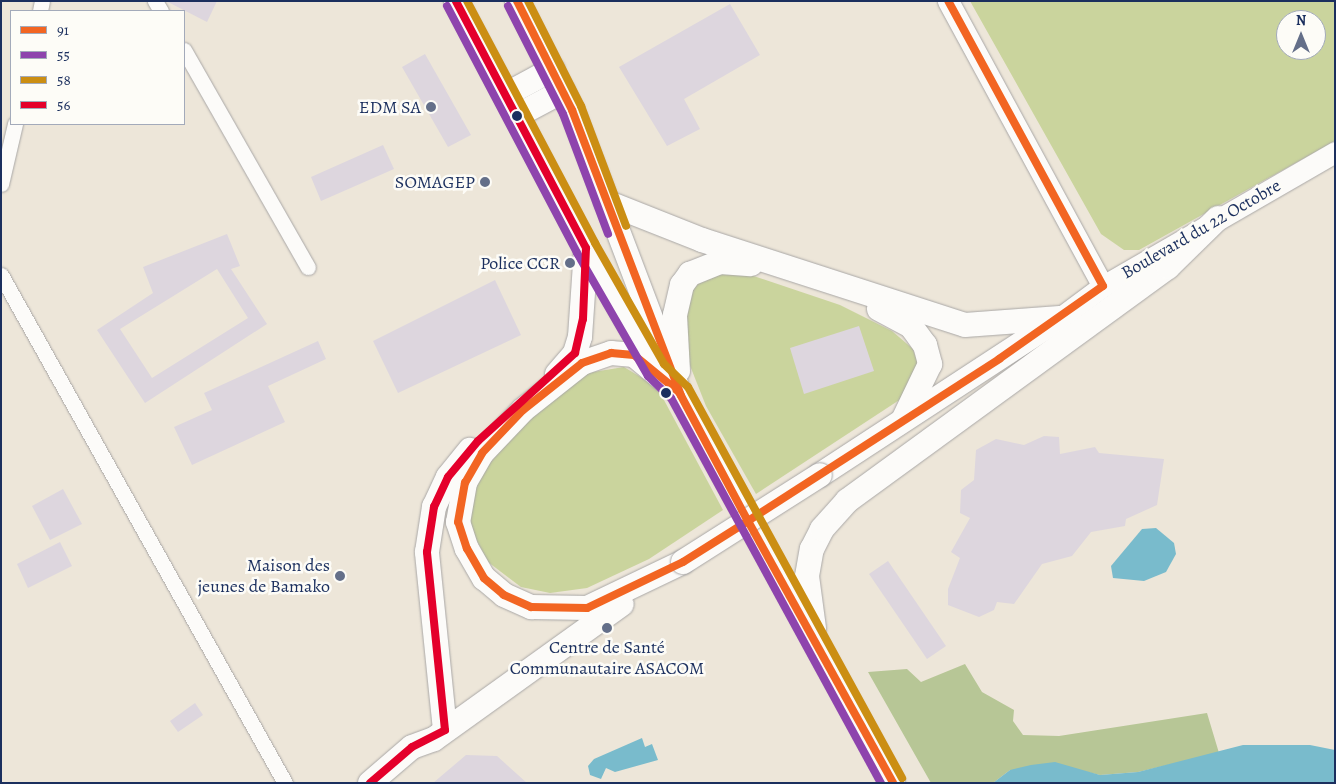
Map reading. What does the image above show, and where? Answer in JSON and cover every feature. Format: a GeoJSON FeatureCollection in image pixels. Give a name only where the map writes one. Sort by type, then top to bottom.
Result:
{"type":"FeatureCollection","features":[{"type":"Feature","properties":{"kind":"main road"},"geometry":{"type":"LineString","coordinates":[[456,1],[518,115],[586,248],[656,370]]}},
{"type":"Feature","properties":{"kind":"main road"},"geometry":{"type":"LineString","coordinates":[[517,1],[563,90],[679,392],[893,783]]}},
{"type":"Feature","properties":{"kind":"main road"},"geometry":{"type":"LineString","coordinates":[[506,94],[552,69]]}},
{"type":"Feature","properties":{"kind":"main road"},"geometry":{"type":"LineString","coordinates":[[518,115],[563,90]]}},
{"type":"Feature","properties":{"kind":"main road"},"geometry":{"type":"LineString","coordinates":[[606,202],[702,240],[965,325],[1060,318]]}},
{"type":"Feature","properties":{"kind":"main road"},"geometry":{"type":"LineString","coordinates":[[826,663],[807,576],[812,549],[822,529],[848,501],[1168,267],[1218,218]]}},
{"type":"Feature","properties":{"kind":"main road"},"geometry":{"type":"LineString","coordinates":[[394,783],[421,758],[440,734],[427,552],[434,507],[448,477],[478,441],[559,372],[575,353],[583,319],[586,248]]}},
{"type":"Feature","properties":{"kind":"main road"},"geometry":{"type":"LineString","coordinates":[[679,392],[675,315],[682,284],[690,274],[737,261],[819,286],[888,312],[911,326],[925,345],[930,364],[903,420]]}},
{"type":"Feature","properties":{"kind":"main road","name":"Boulevard du 22 Octobre"},"geometry":{"type":"LineString","coordinates":[[683,562],[1060,318]]}},
{"type":"Feature","properties":{"kind":"main road"},"geometry":{"type":"LineString","coordinates":[[679,392],[656,370],[634,355],[611,354],[582,363],[524,410],[482,453],[464,483],[458,522],[467,549],[484,578],[504,595],[531,607],[587,608],[683,562]]}},
{"type":"Feature","properties":{"kind":"main road"},"geometry":{"type":"LineString","coordinates":[[370,783],[412,747],[440,734],[683,562]]}},
{"type":"Feature","properties":{"kind":"street"},"geometry":{"type":"LineString","coordinates":[[948,1],[1103,286]]}},
{"type":"Feature","properties":{"kind":"street"},"geometry":{"type":"LineString","coordinates":[[185,52],[308,267]]}},
{"type":"Feature","properties":{"kind":"street"},"geometry":{"type":"LineString","coordinates":[[1,184],[15,125]]}},
{"type":"Feature","properties":{"kind":"street","name":"Boulevard du 22 Octobre"},"geometry":{"type":"LineString","coordinates":[[1060,318],[1103,286],[1335,152]]}},
{"type":"Feature","properties":{"kind":"street"},"geometry":{"type":"LineString","coordinates":[[1,275],[285,783]]}},
{"type":"Feature","properties":{"kind":"green space"},"geometry":{"type":"Polygon","coordinates":[[[970,1],[1335,1],[1335,141],[1139,250],[1124,250],[1101,234],[970,1]]]}},
{"type":"Feature","properties":{"kind":"green space"},"geometry":{"type":"Polygon","coordinates":[[[739,271],[840,305],[892,331],[913,349],[919,366],[910,393],[756,494],[706,406],[687,358],[686,295],[698,277],[739,271]]]}},
{"type":"Feature","properties":{"kind":"green space"},"geometry":{"type":"Polygon","coordinates":[[[624,367],[657,387],[723,510],[649,559],[587,588],[550,593],[521,587],[488,562],[468,524],[473,483],[529,417],[587,373],[624,367]]]}},
{"type":"Feature","properties":{"kind":"green space"},"geometry":{"type":"Polygon","coordinates":[[[965,664],[982,692],[1014,710],[1013,721],[1023,735],[1059,736],[1207,713],[1219,753],[1138,772],[1100,775],[1078,770],[1010,770],[993,783],[931,783],[868,672],[907,669],[921,682],[965,664]]]}},
{"type":"Feature","properties":{"kind":"water"},"geometry":{"type":"Polygon","coordinates":[[[1156,528],[1174,543],[1176,554],[1166,572],[1144,581],[1113,578],[1111,566],[1142,529],[1156,528]]]}},
{"type":"Feature","properties":{"kind":"water"},"geometry":{"type":"Polygon","coordinates":[[[642,738],[645,747],[652,744],[658,760],[615,772],[606,768],[601,779],[590,775],[588,766],[594,759],[642,738]]]}},
{"type":"Feature","properties":{"kind":"water"},"geometry":{"type":"Polygon","coordinates":[[[1243,745],[1310,745],[1335,750],[1335,783],[993,783],[1010,770],[1031,765],[1055,762],[1100,775],[1138,772],[1243,745]]]}},
{"type":"Feature","properties":{"kind":"building"},"geometry":{"type":"Polygon","coordinates":[[[166,1],[217,1],[207,22],[166,1]]]}},
{"type":"Feature","properties":{"kind":"building"},"geometry":{"type":"Polygon","coordinates":[[[730,4],[760,55],[684,99],[700,129],[667,146],[619,67],[730,4]]]}},
{"type":"Feature","properties":{"kind":"building"},"geometry":{"type":"Polygon","coordinates":[[[425,54],[471,135],[448,147],[402,67],[425,54]]]}},
{"type":"Feature","properties":{"kind":"building"},"geometry":{"type":"Polygon","coordinates":[[[383,145],[394,169],[321,201],[311,177],[383,145]]]}},
{"type":"Feature","properties":{"kind":"building"},"geometry":{"type":"Polygon","coordinates":[[[227,234],[240,266],[231,269],[267,324],[145,403],[97,330],[153,293],[143,267],[227,234]],[[217,269],[120,329],[152,378],[248,318],[217,269]]]}},
{"type":"Feature","properties":{"kind":"building"},"geometry":{"type":"Polygon","coordinates":[[[495,280],[521,335],[398,393],[373,341],[495,280]]]}},
{"type":"Feature","properties":{"kind":"building"},"geometry":{"type":"Polygon","coordinates":[[[859,326],[874,371],[804,394],[790,348],[859,326]]]}},
{"type":"Feature","properties":{"kind":"building"},"geometry":{"type":"Polygon","coordinates":[[[318,341],[326,359],[268,386],[285,422],[192,465],[174,427],[212,410],[204,393],[318,341]]]}},
{"type":"Feature","properties":{"kind":"building"},"geometry":{"type":"Polygon","coordinates":[[[1044,436],[1059,437],[1060,454],[1095,447],[1099,453],[1164,459],[1157,505],[1126,519],[1125,526],[1091,532],[1072,556],[1042,564],[1014,604],[997,602],[994,610],[979,617],[948,605],[948,589],[960,558],[951,552],[970,518],[960,513],[961,490],[974,480],[976,450],[996,439],[1024,445],[1044,436]]]}},
{"type":"Feature","properties":{"kind":"building"},"geometry":{"type":"Polygon","coordinates":[[[63,489],[82,524],[50,540],[32,506],[63,489]]]}},
{"type":"Feature","properties":{"kind":"building"},"geometry":{"type":"Polygon","coordinates":[[[60,542],[72,566],[28,588],[17,564],[60,542]]]}},
{"type":"Feature","properties":{"kind":"building"},"geometry":{"type":"Polygon","coordinates":[[[888,561],[946,646],[927,659],[869,574],[888,561]]]}},
{"type":"Feature","properties":{"kind":"building"},"geometry":{"type":"Polygon","coordinates":[[[195,703],[203,715],[178,732],[170,721],[195,703]]]}},
{"type":"Feature","properties":{"kind":"building"},"geometry":{"type":"Polygon","coordinates":[[[466,755],[497,756],[527,783],[433,783],[466,755]]]}},
{"type":"Feature","properties":{"kind":"transit line","name":"56"},"geometry":{"type":"LineString","coordinates":[[370,783],[412,747],[445,730],[427,552],[434,507],[448,477],[478,441],[575,353],[583,319],[586,248],[456,1]]}},
{"type":"Feature","properties":{"kind":"transit line","name":"58"},"geometry":{"type":"LineString","coordinates":[[467,1],[595,243],[664,364],[688,387],[902,778]]}},
{"type":"Feature","properties":{"kind":"transit line","name":"91"},"geometry":{"type":"LineString","coordinates":[[517,1],[572,110],[681,396]]}},
{"type":"Feature","properties":{"kind":"transit line","name":"58"},"geometry":{"type":"LineString","coordinates":[[528,1],[581,106],[626,226]]}},
{"type":"Feature","properties":{"kind":"transit line","name":"91"},"geometry":{"type":"LineString","coordinates":[[748,521],[999,359],[1103,286],[948,1]]}},
{"type":"Feature","properties":{"kind":"transit line","name":"55"},"geometry":{"type":"LineString","coordinates":[[447,6],[577,253],[648,376],[671,398],[881,783]]}},
{"type":"Feature","properties":{"kind":"transit line","name":"55"},"geometry":{"type":"LineString","coordinates":[[508,6],[563,114],[608,234]]}},
{"type":"Feature","properties":{"kind":"transit line","name":"91"},"geometry":{"type":"LineString","coordinates":[[611,353],[634,355],[679,392],[748,521],[683,562],[587,608],[531,607],[504,595],[484,578],[467,549],[458,522],[465,483],[482,453],[523,410],[582,363],[611,353]]}},
{"type":"Feature","properties":{"kind":"transit line","name":"91"},"geometry":{"type":"LineString","coordinates":[[748,521],[893,783]]}},
{"type":"Feature","properties":{"kind":"place","name":"EDM SA"},"geometry":{"type":"Point","coordinates":[431,107]}},
{"type":"Feature","properties":{"kind":"place","name":"SOMAGEP"},"geometry":{"type":"Point","coordinates":[485,182]}},
{"type":"Feature","properties":{"kind":"place","name":"Police CCR"},"geometry":{"type":"Point","coordinates":[570,263]}},
{"type":"Feature","properties":{"kind":"place","name":"Maison des jeunes de Bamako"},"geometry":{"type":"Point","coordinates":[340,576]}},
{"type":"Feature","properties":{"kind":"place","name":"Centre de Santé Communautaire ASACOM"},"geometry":{"type":"Point","coordinates":[607,628]}}]}
